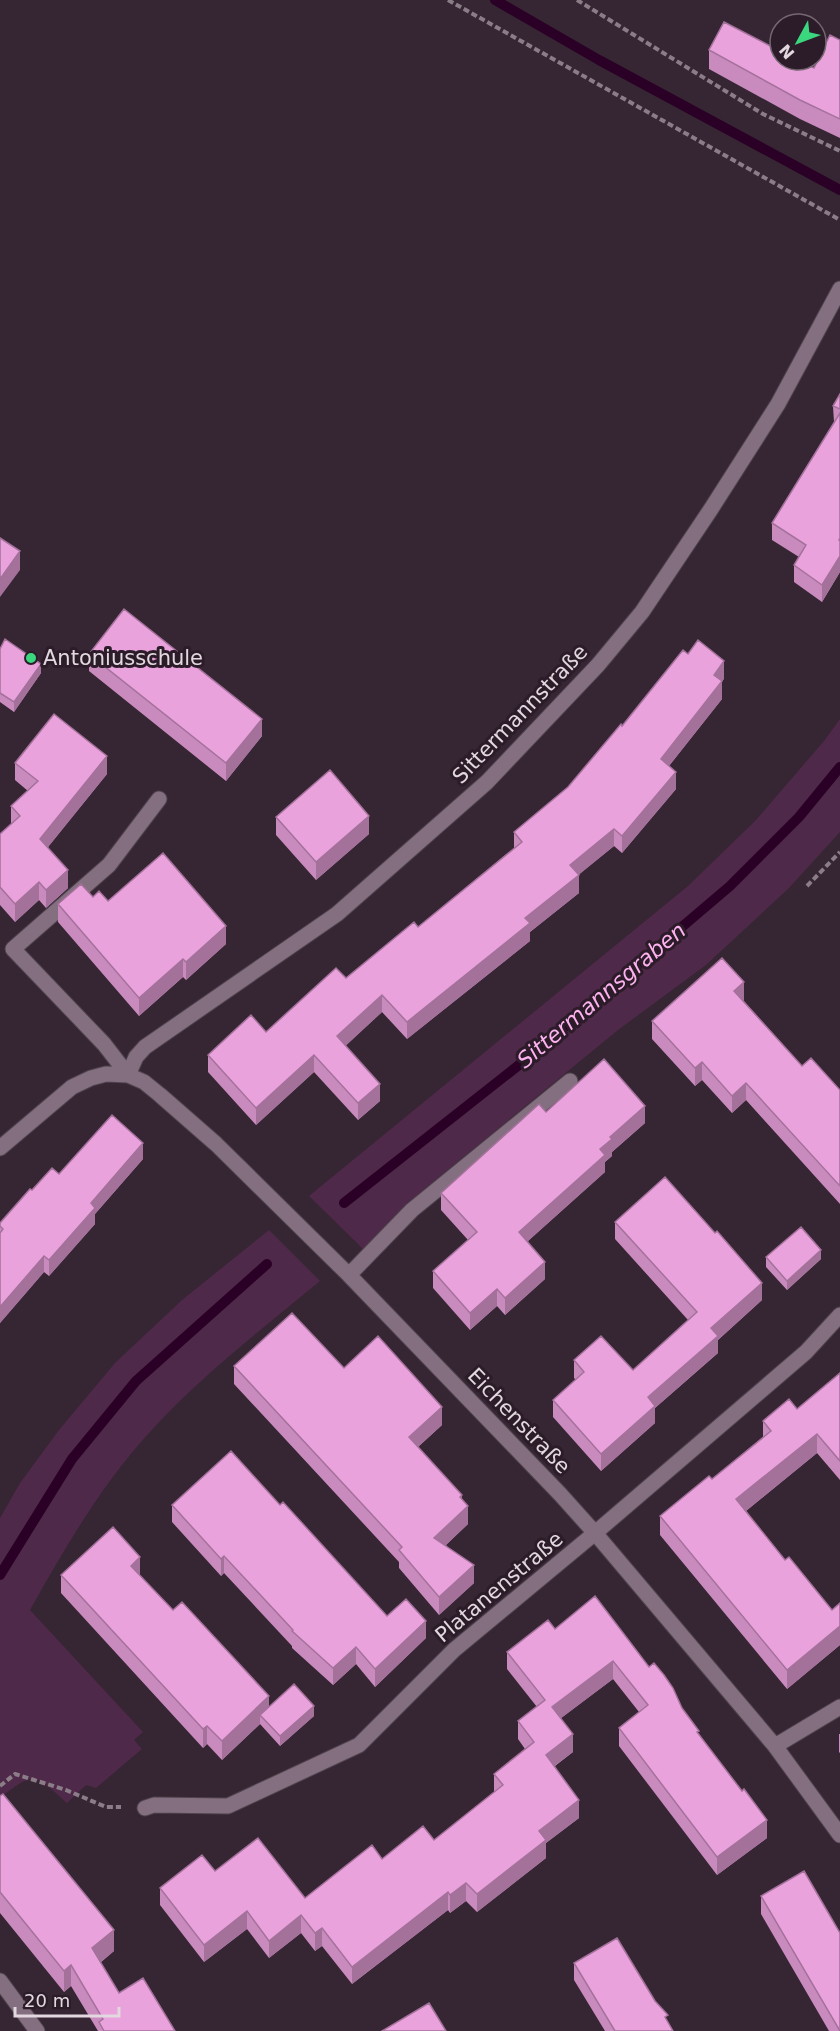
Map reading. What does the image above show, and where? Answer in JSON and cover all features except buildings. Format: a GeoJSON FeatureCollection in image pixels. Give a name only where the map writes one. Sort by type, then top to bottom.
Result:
{"type":"FeatureCollection","features":[{"type":"Feature","properties":{"kind":"street","name":"Sittermannstraße"},"geometry":{"type":"LineString","coordinates":[[128,1075],[136,1057],[145,1047],[337,914],[487,782],[598,665],[642,612],[778,404],[840,289]]}},
{"type":"Feature","properties":{"kind":"street"},"geometry":{"type":"LineString","coordinates":[[128,1075],[104,1044],[13,948],[109,865],[159,799]]}},
{"type":"Feature","properties":{"kind":"street"},"geometry":{"type":"LineString","coordinates":[[0,1148],[72,1087],[106,1074],[128,1075]]}},
{"type":"Feature","properties":{"kind":"street","name":"Eichenstraße"},"geometry":{"type":"LineString","coordinates":[[128,1075],[144,1082],[216,1144],[349,1275],[595,1533],[775,1746],[840,1835]]}},
{"type":"Feature","properties":{"kind":"street"},"geometry":{"type":"LineString","coordinates":[[349,1275],[412,1210],[570,1081]]}},
{"type":"Feature","properties":{"kind":"street","name":"Platanenstraße"},"geometry":{"type":"LineString","coordinates":[[145,1808],[154,1805],[228,1806],[359,1745],[454,1650],[806,1353],[840,1315]]}},
{"type":"Feature","properties":{"kind":"street"},"geometry":{"type":"LineString","coordinates":[[775,1746],[840,1707]]}},
{"type":"Feature","properties":{"kind":"street"},"geometry":{"type":"LineString","coordinates":[[0,1981],[37,2031]]}},
{"type":"Feature","properties":{"kind":"path"},"geometry":{"type":"LineString","coordinates":[[448,0],[840,220]]}},
{"type":"Feature","properties":{"kind":"path"},"geometry":{"type":"LineString","coordinates":[[577,0],[763,114],[840,152]]}},
{"type":"Feature","properties":{"kind":"path"},"geometry":{"type":"LineString","coordinates":[[807,886],[840,852]]}},
{"type":"Feature","properties":{"kind":"path"},"geometry":{"type":"LineString","coordinates":[[0,1786],[15,1774],[66,1790],[106,1807],[145,1808]]}},
{"type":"Feature","properties":{"kind":"shaded area"},"geometry":{"type":"Polygon","coordinates":[[[840,719],[840,832],[789,888],[706,965],[618,1030],[406,1204],[363,1249],[309,1196],[688,886],[756,820],[840,719]]]}},
{"type":"Feature","properties":{"kind":"shaded area"},"geometry":{"type":"Polygon","coordinates":[[[269,1230],[320,1281],[211,1372],[132,1452],[70,1540],[30,1610],[143,1732],[134,1740],[142,1749],[96,1788],[86,1785],[67,1803],[48,1786],[35,1780],[21,1783],[0,1798],[0,1518],[20,1483],[59,1430],[115,1363],[182,1300],[269,1230]]]}},
{"type":"Feature","properties":{"kind":"waterway"},"geometry":{"type":"LineString","coordinates":[[495,0],[599,60],[840,190]]}},
{"type":"Feature","properties":{"kind":"waterway","name":"Sittermannsgraben"},"geometry":{"type":"LineString","coordinates":[[344,1203],[529,1057],[730,886],[799,817],[840,767]]}},
{"type":"Feature","properties":{"kind":"waterway","name":"Sittermannsgraben"},"geometry":{"type":"LineString","coordinates":[[0,1575],[72,1459],[136,1381],[267,1264]]}},
{"type":"Feature","properties":{"kind":"place","name":"Antoniusschule"},"geometry":{"type":"Point","coordinates":[31,658]}}]}
